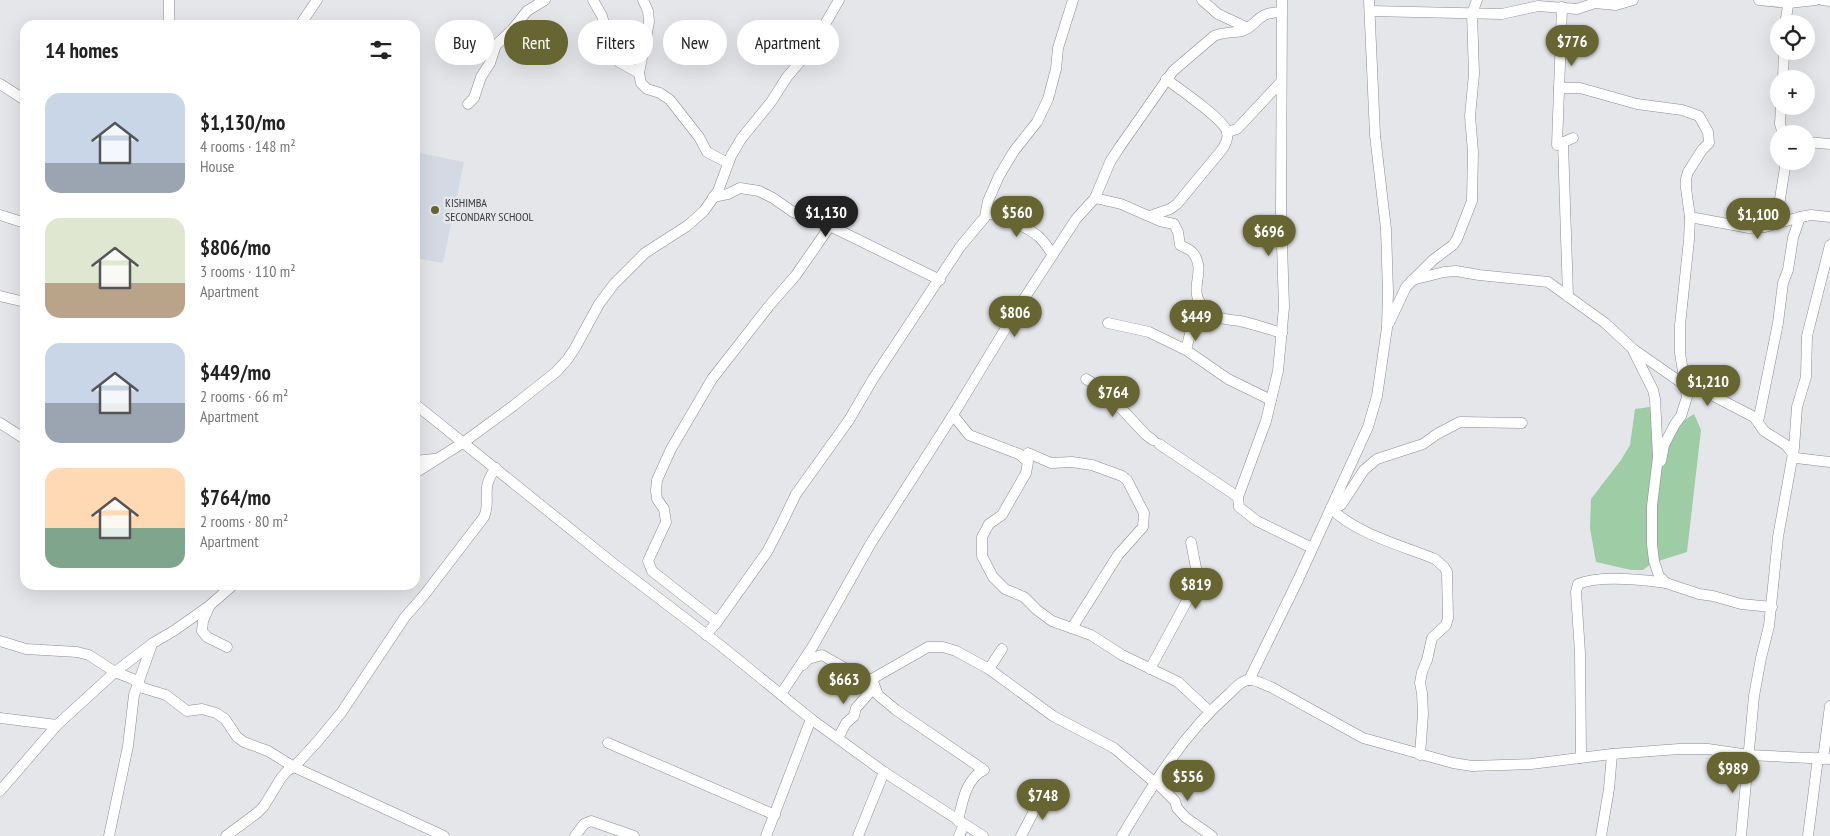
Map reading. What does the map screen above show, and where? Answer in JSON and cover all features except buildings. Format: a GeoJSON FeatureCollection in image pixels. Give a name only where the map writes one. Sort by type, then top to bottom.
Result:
{"type":"FeatureCollection","features":[{"type":"Feature","properties":{"kind":"street"},"geometry":{"type":"LineString","coordinates":[[169,0],[169,20]]}},
{"type":"Feature","properties":{"kind":"street"},"geometry":{"type":"LineString","coordinates":[[303,20],[317,0]]}},
{"type":"Feature","properties":{"kind":"street"},"geometry":{"type":"LineString","coordinates":[[468,104],[474,98],[496,45],[512,30],[527,11],[545,0]]}},
{"type":"Feature","properties":{"kind":"street"},"geometry":{"type":"LineString","coordinates":[[593,0],[602,16],[612,51],[620,62],[639,73]]}},
{"type":"Feature","properties":{"kind":"street"},"geometry":{"type":"LineString","coordinates":[[644,0],[649,22],[639,73],[643,87],[666,96],[674,104],[707,152],[728,164]]}},
{"type":"Feature","properties":{"kind":"street"},"geometry":{"type":"LineString","coordinates":[[420,469],[464,442],[556,372],[576,348],[599,304],[614,284],[645,253],[696,219],[718,191],[728,164],[747,130],[810,50],[839,0]]}},
{"type":"Feature","properties":{"kind":"street"},"geometry":{"type":"LineString","coordinates":[[706,635],[767,552],[782,526],[796,494],[849,420],[960,247],[987,213],[988,201],[999,176],[1014,151],[1036,122],[1048,99],[1056,69],[1058,48],[1073,0]]}},
{"type":"Feature","properties":{"kind":"street"},"geometry":{"type":"LineString","coordinates":[[1202,0],[1218,14],[1248,28]]}},
{"type":"Feature","properties":{"kind":"street"},"geometry":{"type":"LineString","coordinates":[[1282,0],[1281,214],[1284,307],[1282,333],[1278,371],[1266,421],[1238,497],[1238,507],[1257,521],[1312,548]]}},
{"type":"Feature","properties":{"kind":"street"},"geometry":{"type":"LineString","coordinates":[[1387,328],[1401,296],[1412,280],[1433,260],[1453,245],[1461,232],[1472,201],[1473,152],[1470,116],[1474,74],[1472,13],[1477,0]]}},
{"type":"Feature","properties":{"kind":"street"},"geometry":{"type":"LineString","coordinates":[[1122,836],[1155,782],[1209,711],[1241,684],[1249,680],[1331,508],[1373,412],[1387,328],[1388,292],[1386,229],[1375,135],[1370,5],[1472,13],[1509,13],[1552,3],[1562,7],[1577,9],[1599,3],[1610,6],[1633,0]]}},
{"type":"Feature","properties":{"kind":"street"},"geometry":{"type":"LineString","coordinates":[[1760,0],[1816,0]]}},
{"type":"Feature","properties":{"kind":"street"},"geometry":{"type":"LineString","coordinates":[[1822,0],[1830,1]]}},
{"type":"Feature","properties":{"kind":"street"},"geometry":{"type":"LineString","coordinates":[[1787,15],[1789,1]]}},
{"type":"Feature","properties":{"kind":"street"},"geometry":{"type":"LineString","coordinates":[[1562,7],[1557,145],[1573,138]]}},
{"type":"Feature","properties":{"kind":"street"},"geometry":{"type":"LineString","coordinates":[[781,694],[818,638],[871,543],[1052,255],[1076,219],[1095,198],[1114,155],[1166,79],[1178,65],[1214,36],[1248,28],[1259,17],[1281,12]]}},
{"type":"Feature","properties":{"kind":"street"},"geometry":{"type":"LineString","coordinates":[[0,76],[10,90]]}},
{"type":"Feature","properties":{"kind":"street"},"geometry":{"type":"LineString","coordinates":[[1150,216],[1170,209],[1177,204],[1224,146],[1228,137],[1221,123],[1196,100],[1166,79]]}},
{"type":"Feature","properties":{"kind":"street"},"geometry":{"type":"LineString","coordinates":[[1227,132],[1237,129],[1281,82]]}},
{"type":"Feature","properties":{"kind":"street"},"geometry":{"type":"LineString","coordinates":[[0,84],[20,97]]}},
{"type":"Feature","properties":{"kind":"street"},"geometry":{"type":"LineString","coordinates":[[1559,88],[1580,88],[1625,101],[1682,110],[1699,116],[1708,132],[1710,140],[1688,172],[1686,188],[1690,217],[1690,240],[1680,325],[1680,352],[1687,397],[1685,406],[1664,445],[1662,457],[1657,466]]}},
{"type":"Feature","properties":{"kind":"street"},"geometry":{"type":"LineString","coordinates":[[1563,143],[1568,297]]}},
{"type":"Feature","properties":{"kind":"street"},"geometry":{"type":"LineString","coordinates":[[1815,143],[1830,144]]}},
{"type":"Feature","properties":{"kind":"street"},"geometry":{"type":"LineString","coordinates":[[1776,224],[1785,170]]}},
{"type":"Feature","properties":{"kind":"street"},"geometry":{"type":"LineString","coordinates":[[713,197],[728,194],[740,188],[754,190],[773,198],[793,212],[830,226],[940,280]]}},
{"type":"Feature","properties":{"kind":"street"},"geometry":{"type":"LineString","coordinates":[[1095,198],[1121,204],[1162,221],[1173,223],[1178,232],[1180,244],[1189,249],[1195,256],[1199,271],[1195,291],[1198,301],[1212,314],[1223,319],[1240,321],[1282,333]]}},
{"type":"Feature","properties":{"kind":"street"},"geometry":{"type":"LineString","coordinates":[[987,213],[1005,218],[1036,235],[1045,243],[1052,255]]}},
{"type":"Feature","properties":{"kind":"street"},"geometry":{"type":"LineString","coordinates":[[0,215],[20,221]]}},
{"type":"Feature","properties":{"kind":"street"},"geometry":{"type":"LineString","coordinates":[[1690,217],[1749,228],[1776,224],[1800,216],[1830,217]]}},
{"type":"Feature","properties":{"kind":"street"},"geometry":{"type":"LineString","coordinates":[[1758,422],[1778,323],[1783,283],[1788,270],[1793,238],[1800,216]]}},
{"type":"Feature","properties":{"kind":"street"},"geometry":{"type":"LineString","coordinates":[[717,622],[652,571],[649,566],[648,561],[666,522],[664,509],[657,498],[658,480],[671,449],[712,379],[796,275],[830,226]]}},
{"type":"Feature","properties":{"kind":"street"},"geometry":{"type":"LineString","coordinates":[[1741,836],[1754,696],[1772,607],[1778,537],[1793,455],[1797,407],[1806,377],[1808,336],[1830,245]]}},
{"type":"Feature","properties":{"kind":"street"},"geometry":{"type":"LineString","coordinates":[[1412,280],[1456,271],[1548,282],[1606,323],[1632,348],[1685,385],[1706,392],[1754,417],[1764,431],[1788,447],[1793,455],[1798,458],[1830,462]]}},
{"type":"Feature","properties":{"kind":"street"},"geometry":{"type":"LineString","coordinates":[[0,296],[20,301]]}},
{"type":"Feature","properties":{"kind":"street"},"geometry":{"type":"LineString","coordinates":[[1186,350],[1198,301]]}},
{"type":"Feature","properties":{"kind":"street"},"geometry":{"type":"LineString","coordinates":[[1108,323],[1149,332],[1186,350],[1228,379],[1271,400]]}},
{"type":"Feature","properties":{"kind":"street"},"geometry":{"type":"LineString","coordinates":[[1632,348],[1654,395],[1657,466],[1652,506],[1652,544],[1656,568],[1659,576],[1666,583]]}},
{"type":"Feature","properties":{"kind":"street"},"geometry":{"type":"LineString","coordinates":[[1086,379],[1104,390],[1146,435],[1238,497]]}},
{"type":"Feature","properties":{"kind":"street"},"geometry":{"type":"LineString","coordinates":[[420,408],[811,719],[884,772],[983,836]]}},
{"type":"Feature","properties":{"kind":"street"},"geometry":{"type":"LineString","coordinates":[[953,415],[969,435],[1018,454],[1028,462],[1026,473],[1006,510],[999,518],[986,527],[982,537],[982,556],[993,577],[1005,588],[1024,597],[1044,616],[1061,625],[1091,635],[1122,655],[1178,682],[1209,711]]}},
{"type":"Feature","properties":{"kind":"street"},"geometry":{"type":"LineString","coordinates":[[1331,508],[1341,505],[1364,470],[1376,459],[1423,444],[1460,422],[1522,423]]}},
{"type":"Feature","properties":{"kind":"street"},"geometry":{"type":"LineString","coordinates":[[0,423],[20,436]]}},
{"type":"Feature","properties":{"kind":"street"},"geometry":{"type":"LineString","coordinates":[[1028,453],[1051,463],[1086,463],[1122,476],[1127,480],[1144,513],[1143,527],[1118,555],[1072,628]]}},
{"type":"Feature","properties":{"kind":"street"},"geometry":{"type":"LineString","coordinates":[[420,460],[436,458]]}},
{"type":"Feature","properties":{"kind":"street"},"geometry":{"type":"LineString","coordinates":[[226,836],[264,806],[286,771],[294,767],[350,702],[405,617],[484,517],[487,508],[486,486],[490,475],[496,468]]}},
{"type":"Feature","properties":{"kind":"street"},"geometry":{"type":"LineString","coordinates":[[1331,508],[1340,517],[1359,528],[1435,559],[1447,572],[1448,618],[1446,625],[1432,636],[1420,683],[1423,714],[1420,755]]}},
{"type":"Feature","properties":{"kind":"street"},"geometry":{"type":"LineString","coordinates":[[1150,669],[1196,584],[1196,568],[1192,542]]}},
{"type":"Feature","properties":{"kind":"street"},"geometry":{"type":"LineString","coordinates":[[1581,758],[1580,653],[1576,592],[1578,584],[1599,580],[1645,580],[1666,583],[1699,594],[1741,604],[1772,607]]}},
{"type":"Feature","properties":{"kind":"street"},"geometry":{"type":"LineString","coordinates":[[0,791],[57,725],[115,672],[153,643],[176,630],[209,606],[227,590]]}},
{"type":"Feature","properties":{"kind":"street"},"geometry":{"type":"LineString","coordinates":[[209,606],[203,621],[202,631],[208,637],[227,647]]}},
{"type":"Feature","properties":{"kind":"street"},"geometry":{"type":"LineString","coordinates":[[0,641],[26,649],[84,653],[96,658],[115,672],[126,675],[143,688],[166,695],[188,711],[202,710],[216,713],[225,720],[244,742],[444,836]]}},
{"type":"Feature","properties":{"kind":"street"},"geometry":{"type":"LineString","coordinates":[[109,836],[123,774],[132,710],[138,683],[153,643]]}},
{"type":"Feature","properties":{"kind":"street"},"geometry":{"type":"LineString","coordinates":[[794,675],[808,659],[822,655],[862,678],[872,679],[928,647],[943,647],[956,651],[989,669],[1052,716],[1114,748],[1175,801],[1177,808],[1185,816],[1212,836]]}},
{"type":"Feature","properties":{"kind":"street"},"geometry":{"type":"LineString","coordinates":[[989,669],[1002,649]]}},
{"type":"Feature","properties":{"kind":"street"},"geometry":{"type":"LineString","coordinates":[[838,738],[846,723],[854,716],[856,708],[871,691],[872,679]]}},
{"type":"Feature","properties":{"kind":"street"},"geometry":{"type":"LineString","coordinates":[[872,679],[878,695],[896,710],[984,770],[979,772],[964,794],[959,836]]}},
{"type":"Feature","properties":{"kind":"street"},"geometry":{"type":"LineString","coordinates":[[1249,680],[1270,687],[1363,738],[1420,755],[1472,766],[1531,764],[1612,754],[1679,749],[1708,749],[1824,759]]}},
{"type":"Feature","properties":{"kind":"street"},"geometry":{"type":"LineString","coordinates":[[1808,836],[1824,759],[1830,706]]}},
{"type":"Feature","properties":{"kind":"street"},"geometry":{"type":"LineString","coordinates":[[0,718],[57,725]]}},
{"type":"Feature","properties":{"kind":"street"},"geometry":{"type":"LineString","coordinates":[[766,836],[811,719]]}},
{"type":"Feature","properties":{"kind":"street"},"geometry":{"type":"LineString","coordinates":[[608,743],[775,815]]}},
{"type":"Feature","properties":{"kind":"street"},"geometry":{"type":"LineString","coordinates":[[1601,836],[1609,789],[1612,754]]}},
{"type":"Feature","properties":{"kind":"street"},"geometry":{"type":"LineString","coordinates":[[858,836],[884,772]]}},
{"type":"Feature","properties":{"kind":"street"},"geometry":{"type":"LineString","coordinates":[[1021,836],[1033,813],[1034,799]]}},
{"type":"Feature","properties":{"kind":"street"},"geometry":{"type":"LineString","coordinates":[[575,836],[584,824],[591,821],[634,836]]}},
{"type":"Feature","properties":{"kind":"shaded area","name":"KISHIMBA SECONDARY SCHOOL"},"geometry":{"type":"Polygon","coordinates":[[[420,153],[464,162],[443,263],[420,259],[420,153]]]}},
{"type":"Feature","properties":{"kind":"green space"},"geometry":{"type":"Polygon","coordinates":[[[1658,406],[1661,462],[1680,423],[1694,414],[1701,430],[1687,552],[1652,563],[1643,570],[1631,570],[1596,562],[1590,528],[1591,499],[1630,445],[1635,409],[1658,406]]]}},
{"type":"Feature","properties":{"kind":"place","name":"KISHIMBA SECONDARY SCHOOL"},"geometry":{"type":"Point","coordinates":[435,210]}}]}
